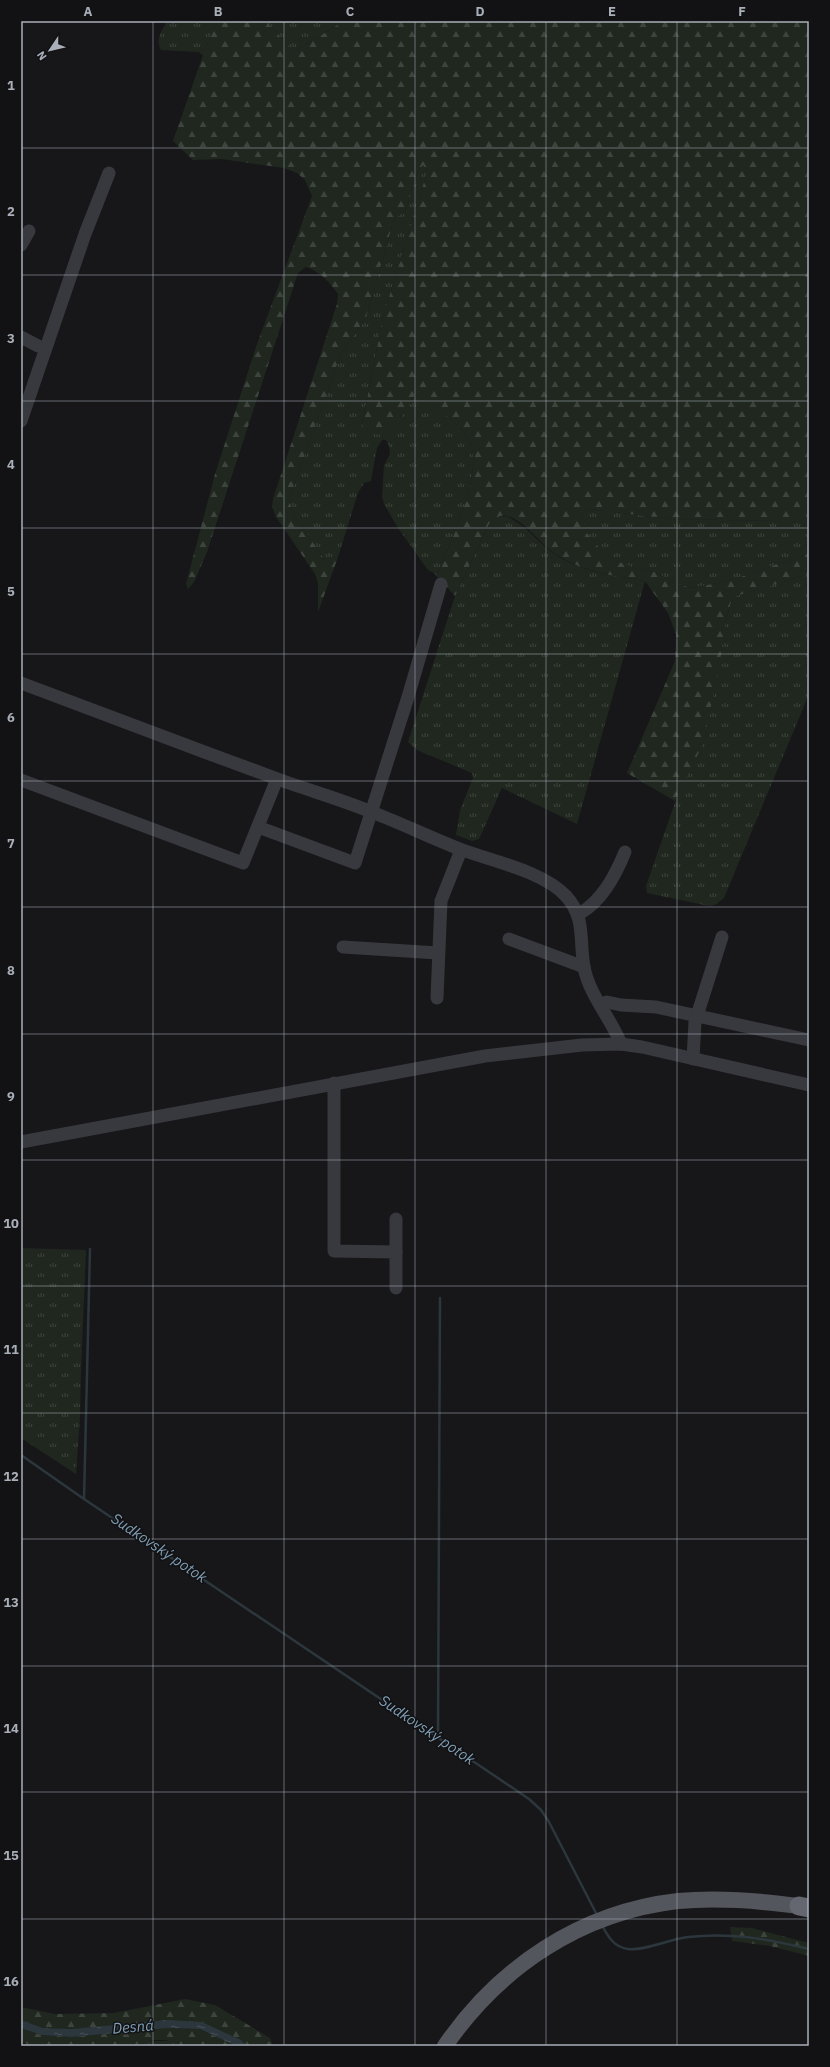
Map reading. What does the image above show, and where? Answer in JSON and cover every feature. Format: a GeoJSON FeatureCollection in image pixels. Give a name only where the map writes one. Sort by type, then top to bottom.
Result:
{"type":"FeatureCollection","features":[{"type":"Feature","properties":{"kind":"main road"},"geometry":{"type":"LineString","coordinates":[[445,2046],[475,2007],[500,1981],[524,1962],[556,1941],[597,1921],[633,1910],[677,1901],[710,1900],[804,1907]]}},
{"type":"Feature","properties":{"kind":"street"},"geometry":{"type":"LineString","coordinates":[[21,421],[85,234],[109,173]]}},
{"type":"Feature","properties":{"kind":"street"},"geometry":{"type":"LineString","coordinates":[[21,245],[29,231]]}},
{"type":"Feature","properties":{"kind":"street"},"geometry":{"type":"LineString","coordinates":[[21,337],[38,346]]}},
{"type":"Feature","properties":{"kind":"street"},"geometry":{"type":"LineString","coordinates":[[258,827],[355,863],[373,812],[441,584]]}},
{"type":"Feature","properties":{"kind":"street"},"geometry":{"type":"LineString","coordinates":[[21,683],[373,812],[461,850],[509,865],[554,886],[565,894],[579,914],[584,967],[590,986],[600,1005],[614,1026],[621,1044]]}},
{"type":"Feature","properties":{"kind":"street"},"geometry":{"type":"LineString","coordinates":[[21,780],[243,863],[277,778]]}},
{"type":"Feature","properties":{"kind":"street"},"geometry":{"type":"LineString","coordinates":[[437,998],[441,901],[461,850]]}},
{"type":"Feature","properties":{"kind":"street"},"geometry":{"type":"LineString","coordinates":[[579,914],[590,907],[601,894],[616,873],[625,852]]}},
{"type":"Feature","properties":{"kind":"street"},"geometry":{"type":"LineString","coordinates":[[693,1059],[693,1032],[696,1016],[722,937]]}},
{"type":"Feature","properties":{"kind":"street"},"geometry":{"type":"LineString","coordinates":[[509,940],[584,967]]}},
{"type":"Feature","properties":{"kind":"street"},"geometry":{"type":"LineString","coordinates":[[343,947],[438,953]]}},
{"type":"Feature","properties":{"kind":"street"},"geometry":{"type":"LineString","coordinates":[[600,1005],[607,1002],[621,1005],[656,1007],[809,1040]]}},
{"type":"Feature","properties":{"kind":"street"},"geometry":{"type":"LineString","coordinates":[[21,1142],[485,1056],[582,1045],[621,1044],[809,1085]]}},
{"type":"Feature","properties":{"kind":"street"},"geometry":{"type":"LineString","coordinates":[[334,1083],[334,1251],[396,1252]]}},
{"type":"Feature","properties":{"kind":"street"},"geometry":{"type":"LineString","coordinates":[[396,1219],[396,1288]]}},
{"type":"Feature","properties":{"kind":"green space"},"geometry":{"type":"Polygon","coordinates":[[[167,21],[218,21],[206,47],[198,52],[161,50],[159,46],[159,39],[167,21]]]}},
{"type":"Feature","properties":{"kind":"green space"},"geometry":{"type":"Polygon","coordinates":[[[218,21],[266,21],[294,52],[344,21],[809,21],[809,506],[789,517],[777,521],[671,519],[589,509],[581,516],[586,532],[607,557],[634,568],[655,572],[680,585],[692,588],[732,580],[809,553],[809,574],[736,596],[731,602],[726,620],[719,668],[703,744],[675,801],[627,773],[675,661],[676,634],[668,613],[645,581],[608,575],[583,568],[560,557],[550,550],[520,522],[507,516],[500,516],[489,524],[455,596],[434,573],[439,571],[458,524],[470,487],[473,469],[473,453],[469,440],[459,426],[452,420],[416,395],[409,402],[398,425],[390,432],[381,435],[369,432],[362,425],[383,317],[427,172],[423,165],[417,173],[405,211],[394,219],[366,318],[341,353],[289,499],[293,514],[325,560],[337,560],[318,612],[318,583],[315,574],[276,517],[272,507],[273,499],[337,304],[338,294],[331,285],[320,275],[306,267],[298,273],[207,552],[194,582],[188,589],[186,584],[215,474],[257,344],[312,196],[305,180],[297,173],[284,168],[222,159],[193,160],[173,141],[203,55],[198,52],[206,47],[218,21]]]}},
{"type":"Feature","properties":{"kind":"green space"},"geometry":{"type":"Polygon","coordinates":[[[266,21],[344,21],[294,52],[266,21]]]}},
{"type":"Feature","properties":{"kind":"green space"},"geometry":{"type":"Polygon","coordinates":[[[423,164],[427,172],[383,317],[362,424],[407,404],[416,395],[452,420],[459,426],[469,440],[473,453],[473,469],[470,487],[458,524],[439,571],[434,573],[428,570],[398,528],[384,504],[382,497],[384,465],[390,454],[389,446],[386,440],[382,440],[377,448],[371,481],[364,483],[358,493],[337,560],[325,560],[293,514],[289,499],[341,353],[366,318],[394,219],[405,211],[417,173],[423,164]]]}},
{"type":"Feature","properties":{"kind":"green space"},"geometry":{"type":"Polygon","coordinates":[[[809,506],[809,553],[732,580],[692,588],[680,585],[655,572],[634,568],[607,557],[586,532],[581,516],[589,509],[671,519],[777,521],[809,506]]]}},
{"type":"Feature","properties":{"kind":"green space"},"geometry":{"type":"Polygon","coordinates":[[[506,516],[524,527],[549,550],[571,563],[607,575],[645,581],[577,824],[502,788],[479,839],[472,841],[456,835],[460,810],[473,778],[472,773],[417,750],[408,742],[455,596],[489,524],[496,517],[506,516]]]}},
{"type":"Feature","properties":{"kind":"green space"},"geometry":{"type":"Polygon","coordinates":[[[809,574],[809,694],[724,898],[715,905],[709,906],[647,893],[646,886],[679,791],[731,602],[735,596],[809,574]]]}},
{"type":"Feature","properties":{"kind":"green space"},"geometry":{"type":"Polygon","coordinates":[[[21,1248],[86,1250],[80,1417],[76,1474],[21,1438],[21,1248]]]}},
{"type":"Feature","properties":{"kind":"green space"},"geometry":{"type":"Polygon","coordinates":[[[730,1927],[752,1928],[809,1943],[809,1956],[770,1946],[732,1941],[730,1927]]]}},
{"type":"Feature","properties":{"kind":"green space"},"geometry":{"type":"Polygon","coordinates":[[[185,1999],[215,2005],[270,2038],[273,2046],[247,2046],[241,2040],[202,2022],[72,2029],[43,2028],[21,2020],[21,2007],[55,2014],[114,2013],[185,1999]]]}},
{"type":"Feature","properties":{"kind":"green space"},"geometry":{"type":"Polygon","coordinates":[[[21,2028],[41,2035],[72,2037],[168,2028],[200,2029],[236,2046],[182,2046],[171,2041],[158,2040],[144,2042],[133,2046],[33,2046],[21,2042],[21,2028]]]}},
{"type":"Feature","properties":{"kind":"green space"},"geometry":{"type":"Polygon","coordinates":[[[142,2041],[175,2041],[182,2046],[133,2046],[142,2041]]]}},
{"type":"Feature","properties":{"kind":"water","name":"Desná"},"geometry":{"type":"Polygon","coordinates":[[[21,2020],[43,2028],[72,2029],[168,2020],[202,2022],[241,2040],[247,2046],[236,2046],[200,2029],[168,2028],[72,2037],[41,2035],[21,2028],[21,2020]]]}},
{"type":"Feature","properties":{"kind":"waterway"},"geometry":{"type":"LineString","coordinates":[[84,1499],[90,1249]]}},
{"type":"Feature","properties":{"kind":"waterway"},"geometry":{"type":"LineString","coordinates":[[438,1738],[440,1298]]}},
{"type":"Feature","properties":{"kind":"waterway","name":"Sudkovský potok"},"geometry":{"type":"LineString","coordinates":[[21,1455],[529,1799],[541,1810],[549,1822],[597,1915]]}},
{"type":"Feature","properties":{"kind":"waterway","name":"Sudkovský potok"},"geometry":{"type":"LineString","coordinates":[[602,1925],[615,1944],[628,1949],[650,1947],[688,1937],[719,1935],[764,1939],[809,1949]]}}]}
